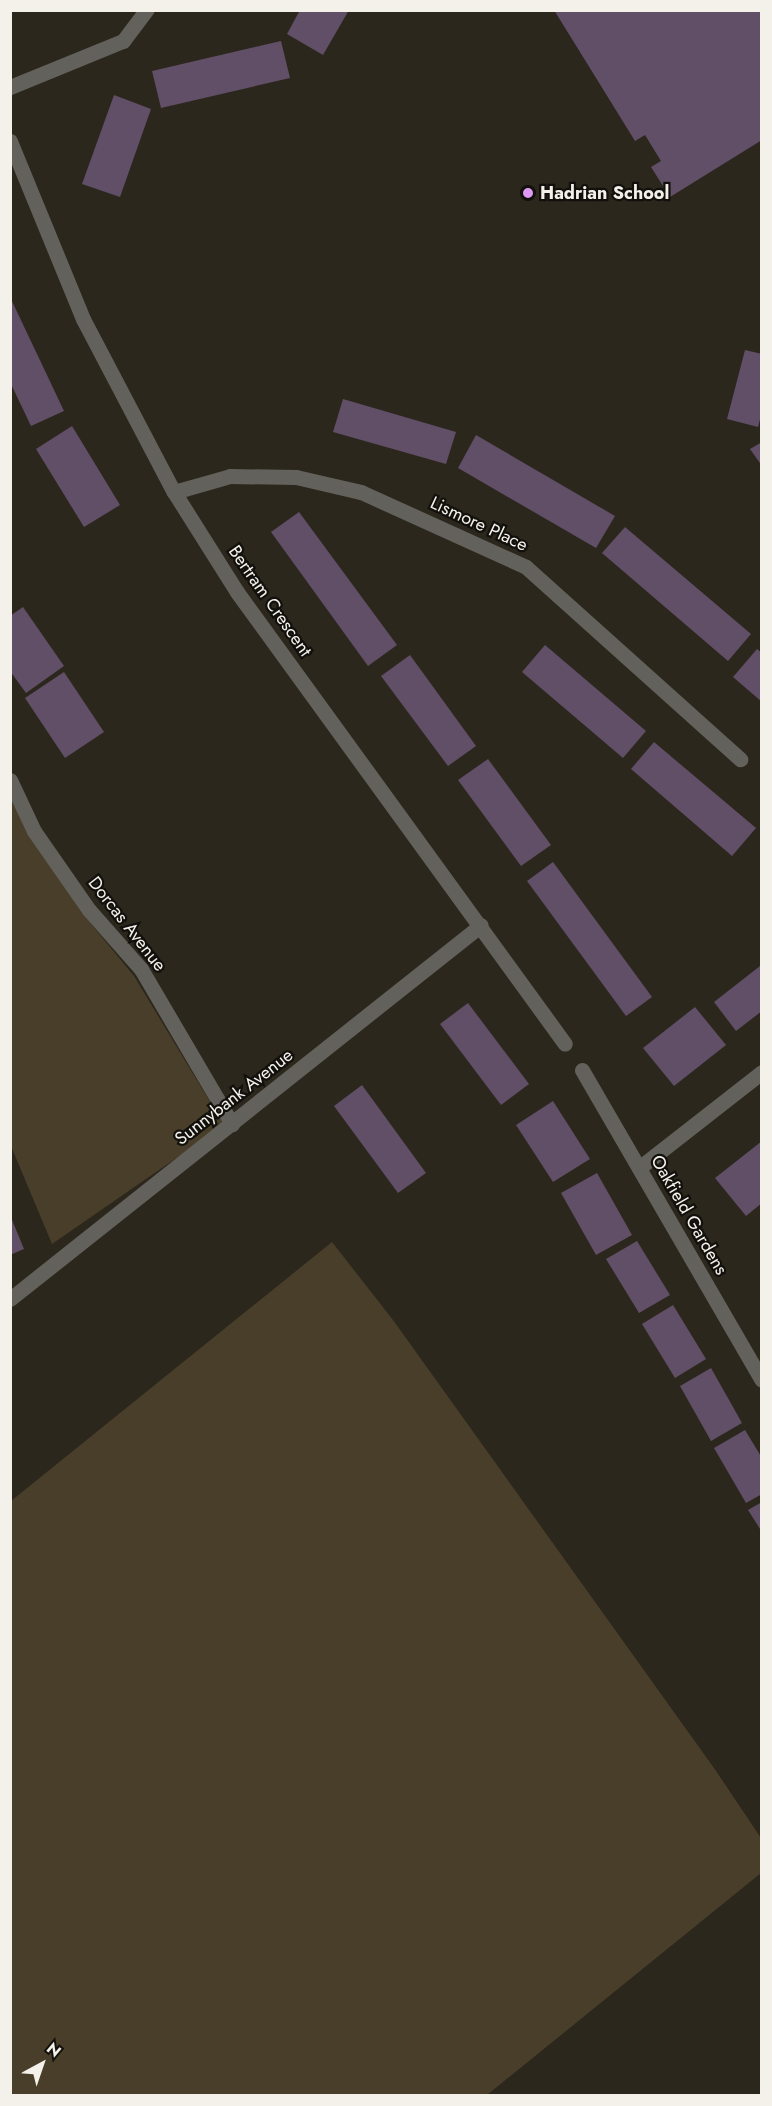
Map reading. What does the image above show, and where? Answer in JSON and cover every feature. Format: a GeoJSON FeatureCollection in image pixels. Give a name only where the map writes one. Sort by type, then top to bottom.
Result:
{"type":"FeatureCollection","features":[{"type":"Feature","properties":{"kind":"street"},"geometry":{"type":"LineString","coordinates":[[10,87],[123,40],[146,10]]}},
{"type":"Feature","properties":{"kind":"street","name":"Bertram Crescent"},"geometry":{"type":"LineString","coordinates":[[10,141],[83,319],[174,492],[237,592],[481,925],[565,1044]]}},
{"type":"Feature","properties":{"kind":"street","name":"Lismore Place"},"geometry":{"type":"LineString","coordinates":[[174,492],[230,476],[296,477],[361,492],[526,567],[740,759]]}},
{"type":"Feature","properties":{"kind":"street","name":"Dorcas Avenue"},"geometry":{"type":"LineString","coordinates":[[10,780],[34,831],[88,910],[141,969],[232,1124]]}},
{"type":"Feature","properties":{"kind":"street","name":"Sunnybank Avenue"},"geometry":{"type":"LineString","coordinates":[[10,1299],[481,925]]}},
{"type":"Feature","properties":{"kind":"street","name":"Oakfield Gardens"},"geometry":{"type":"LineString","coordinates":[[582,1070],[762,1380]]}},
{"type":"Feature","properties":{"kind":"street"},"geometry":{"type":"LineString","coordinates":[[639,1168],[762,1072]]}},
{"type":"Feature","properties":{"kind":"shaded area"},"geometry":{"type":"Polygon","coordinates":[[[11,795],[27,830],[82,913],[134,976],[224,1125],[52,1244],[11,1146],[11,795]]]}},
{"type":"Feature","properties":{"kind":"shaded area"},"geometry":{"type":"Polygon","coordinates":[[[332,1242],[393,1320],[714,1768],[761,1838],[761,1873],[487,2095],[11,2095],[11,1501],[332,1242]]]}},
{"type":"Feature","properties":{"kind":"building"},"geometry":{"type":"Polygon","coordinates":[[[300,10],[349,10],[323,55],[287,34],[300,10]]]}},
{"type":"Feature","properties":{"kind":"building"},"geometry":{"type":"Polygon","coordinates":[[[554,10],[762,10],[762,140],[670,197],[651,167],[661,161],[645,135],[635,141],[554,10]]]}},
{"type":"Feature","properties":{"kind":"building"},"geometry":{"type":"Polygon","coordinates":[[[281,41],[290,78],[161,108],[152,71],[281,41]]]}},
{"type":"Feature","properties":{"kind":"building"},"geometry":{"type":"Polygon","coordinates":[[[114,95],[151,109],[120,197],[82,184],[114,95]]]}},
{"type":"Feature","properties":{"kind":"building"},"geometry":{"type":"Polygon","coordinates":[[[10,297],[64,411],[31,426],[10,382],[10,297]]]}},
{"type":"Feature","properties":{"kind":"building"},"geometry":{"type":"Polygon","coordinates":[[[745,350],[762,354],[762,412],[758,427],[727,419],[745,350]]]}},
{"type":"Feature","properties":{"kind":"building"},"geometry":{"type":"Polygon","coordinates":[[[343,399],[456,432],[446,464],[333,432],[343,399]]]}},
{"type":"Feature","properties":{"kind":"building"},"geometry":{"type":"Polygon","coordinates":[[[72,426],[120,505],[84,527],[36,449],[72,426]]]}},
{"type":"Feature","properties":{"kind":"building"},"geometry":{"type":"Polygon","coordinates":[[[476,435],[615,516],[596,548],[458,468],[476,435]]]}},
{"type":"Feature","properties":{"kind":"building"},"geometry":{"type":"Polygon","coordinates":[[[762,442],[762,466],[750,449],[762,442]]]}},
{"type":"Feature","properties":{"kind":"building"},"geometry":{"type":"Polygon","coordinates":[[[299,512],[397,645],[368,666],[271,532],[299,512]]]}},
{"type":"Feature","properties":{"kind":"building"},"geometry":{"type":"Polygon","coordinates":[[[625,527],[751,634],[728,661],[602,553],[625,527]]]}},
{"type":"Feature","properties":{"kind":"building"},"geometry":{"type":"Polygon","coordinates":[[[23,607],[64,666],[26,693],[10,671],[10,616],[23,607]]]}},
{"type":"Feature","properties":{"kind":"building"},"geometry":{"type":"Polygon","coordinates":[[[545,645],[646,731],[623,758],[522,672],[545,645]]]}},
{"type":"Feature","properties":{"kind":"building"},"geometry":{"type":"Polygon","coordinates":[[[757,649],[762,653],[762,702],[733,677],[757,649]]]}},
{"type":"Feature","properties":{"kind":"building"},"geometry":{"type":"Polygon","coordinates":[[[410,655],[476,746],[448,766],[381,676],[410,655]]]}},
{"type":"Feature","properties":{"kind":"building"},"geometry":{"type":"Polygon","coordinates":[[[64,672],[104,732],[65,758],[25,698],[64,672]]]}},
{"type":"Feature","properties":{"kind":"building"},"geometry":{"type":"Polygon","coordinates":[[[654,742],[756,828],[732,856],[631,769],[654,742]]]}},
{"type":"Feature","properties":{"kind":"building"},"geometry":{"type":"Polygon","coordinates":[[[488,759],[551,845],[521,866],[458,780],[488,759]]]}},
{"type":"Feature","properties":{"kind":"building"},"geometry":{"type":"Polygon","coordinates":[[[553,862],[652,997],[626,1016],[527,881],[553,862]]]}},
{"type":"Feature","properties":{"kind":"building"},"geometry":{"type":"Polygon","coordinates":[[[760,966],[762,1011],[736,1031],[714,1002],[760,966]]]}},
{"type":"Feature","properties":{"kind":"building"},"geometry":{"type":"Polygon","coordinates":[[[468,1003],[529,1084],[501,1105],[440,1024],[468,1003]]]}},
{"type":"Feature","properties":{"kind":"building"},"geometry":{"type":"Polygon","coordinates":[[[695,1007],[726,1045],[674,1086],[643,1048],[695,1007]]]}},
{"type":"Feature","properties":{"kind":"building"},"geometry":{"type":"Polygon","coordinates":[[[362,1085],[426,1173],[398,1193],[334,1106],[362,1085]]]}},
{"type":"Feature","properties":{"kind":"building"},"geometry":{"type":"Polygon","coordinates":[[[553,1101],[590,1159],[553,1182],[516,1125],[553,1101]]]}},
{"type":"Feature","properties":{"kind":"building"},"geometry":{"type":"Polygon","coordinates":[[[762,1141],[762,1203],[746,1216],[715,1178],[762,1141]]]}},
{"type":"Feature","properties":{"kind":"building"},"geometry":{"type":"Polygon","coordinates":[[[597,1173],[632,1235],[596,1255],[561,1193],[597,1173]]]}},
{"type":"Feature","properties":{"kind":"building"},"geometry":{"type":"Polygon","coordinates":[[[10,1215],[24,1249],[10,1255],[10,1215]]]}},
{"type":"Feature","properties":{"kind":"building"},"geometry":{"type":"Polygon","coordinates":[[[637,1241],[670,1295],[639,1313],[606,1259],[637,1241]]]}},
{"type":"Feature","properties":{"kind":"building"},"geometry":{"type":"Polygon","coordinates":[[[673,1305],[706,1359],[675,1378],[642,1324],[673,1305]]]}},
{"type":"Feature","properties":{"kind":"building"},"geometry":{"type":"Polygon","coordinates":[[[711,1368],[742,1423],[711,1441],[680,1386],[711,1368]]]}},
{"type":"Feature","properties":{"kind":"building"},"geometry":{"type":"Polygon","coordinates":[[[745,1430],[762,1458],[762,1494],[746,1503],[714,1448],[745,1430]]]}},
{"type":"Feature","properties":{"kind":"building"},"geometry":{"type":"Polygon","coordinates":[[[762,1502],[762,1532],[748,1510],[762,1502]]]}},
{"type":"Feature","properties":{"kind":"place","name":"Hadrian School"},"geometry":{"type":"Point","coordinates":[528,193]}}]}
